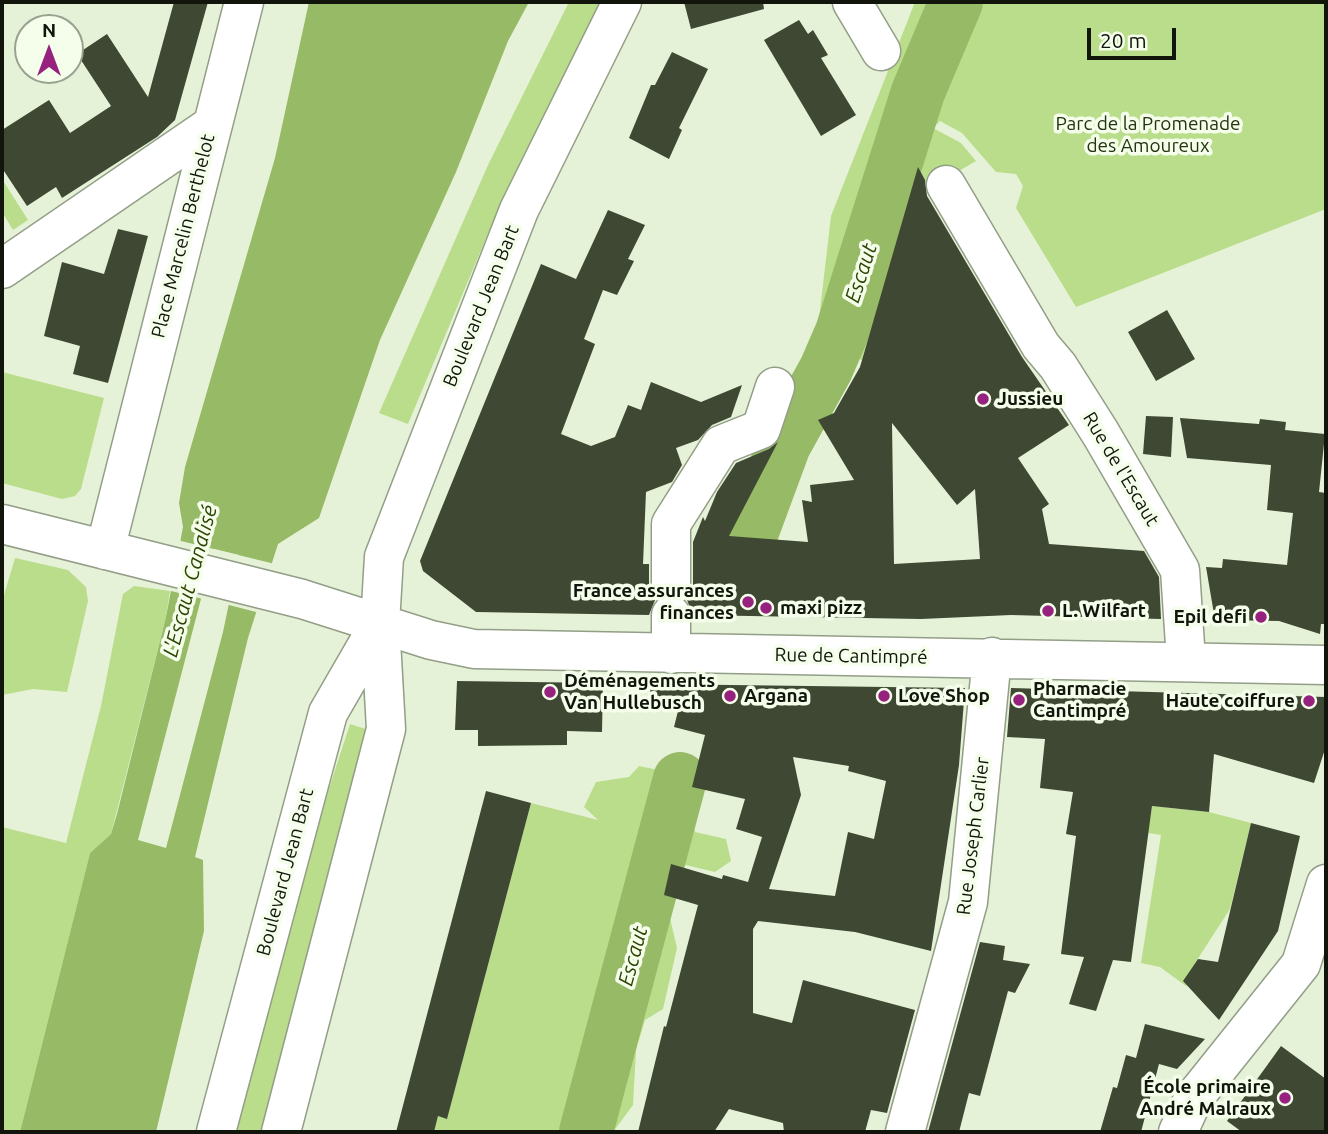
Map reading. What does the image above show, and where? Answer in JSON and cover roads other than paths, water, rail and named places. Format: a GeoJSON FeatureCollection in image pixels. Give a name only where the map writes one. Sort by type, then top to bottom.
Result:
{"type":"FeatureCollection","features":[{"type":"Feature","properties":{"kind":"street"},"geometry":{"type":"LineString","coordinates":[[211,126],[244,2]]}},
{"type":"Feature","properties":{"kind":"street","name":"Boulevard Jean Bart"},"geometry":{"type":"LineString","coordinates":[[281,1132],[386,729],[380,623],[384,557],[519,210],[622,2]]}},
{"type":"Feature","properties":{"kind":"street"},"geometry":{"type":"LineString","coordinates":[[852,2],[881,51]]}},
{"type":"Feature","properties":{"kind":"street","name":"Place Marcelin Berthelot"},"geometry":{"type":"LineString","coordinates":[[2,269],[211,126]]}},
{"type":"Feature","properties":{"kind":"street","name":"Place Marcelin Berthelot"},"geometry":{"type":"LineString","coordinates":[[105,550],[211,126]]}},
{"type":"Feature","properties":{"kind":"street","name":"Rue de l'Escaut"},"geometry":{"type":"LineString","coordinates":[[946,185],[1041,346],[1058,366],[1101,433],[1180,570],[1186,660]]}},
{"type":"Feature","properties":{"kind":"street"},"geometry":{"type":"LineString","coordinates":[[671,654],[671,524],[721,445],[761,429],[775,387]]}},
{"type":"Feature","properties":{"kind":"street","name":"Rue de Cantimpré"},"geometry":{"type":"LineString","coordinates":[[2,524],[319,604],[431,640],[474,649],[1186,660],[1326,665]]}},
{"type":"Feature","properties":{"kind":"street","name":"Boulevard Jean Bart"},"geometry":{"type":"LineString","coordinates":[[216,1132],[328,713],[380,623]]}},
{"type":"Feature","properties":{"kind":"street","name":"Rue Joseph Carlier"},"geometry":{"type":"LineString","coordinates":[[905,1132],[968,902],[992,657]]}},
{"type":"Feature","properties":{"kind":"street"},"geometry":{"type":"LineString","coordinates":[[1178,1132],[1193,1100],[1301,964],[1326,884]]}},
{"type":"Feature","properties":{"kind":"water","name":"L'Escaut Canalisé"},"geometry":{"type":"Polygon","coordinates":[[[309,2],[529,2],[508,41],[456,172],[380,340],[319,518],[278,544],[248,638],[195,857],[203,860],[204,931],[156,1132],[20,1132],[90,853],[111,834],[117,814],[166,617],[183,527],[179,503],[185,467],[275,158],[309,2]],[[214,549],[138,840],[166,848],[223,632],[239,555],[214,549]]]}},
{"type":"Feature","properties":{"kind":"waterway","name":"Escaut"},"geometry":{"type":"LineString","coordinates":[[750,537],[784,445],[826,369],[842,332],[918,92],[956,2]]}},
{"type":"Feature","properties":{"kind":"waterway","name":"Escaut"},"geometry":{"type":"LineString","coordinates":[[586,1132],[680,779]]}},
{"type":"Feature","properties":{"kind":"place","name":"Jussieu"},"geometry":{"type":"Point","coordinates":[983,399]}},
{"type":"Feature","properties":{"kind":"place","name":"France assurances finances"},"geometry":{"type":"Point","coordinates":[748,602]}},
{"type":"Feature","properties":{"kind":"place","name":"maxi pizz"},"geometry":{"type":"Point","coordinates":[766,608]}},
{"type":"Feature","properties":{"kind":"place","name":"L. Wilfart"},"geometry":{"type":"Point","coordinates":[1048,611]}},
{"type":"Feature","properties":{"kind":"place","name":"Epil defi"},"geometry":{"type":"Point","coordinates":[1261,617]}},
{"type":"Feature","properties":{"kind":"place","name":"Déménagements Van Hullebusch"},"geometry":{"type":"Point","coordinates":[550,692]}},
{"type":"Feature","properties":{"kind":"place","name":"Argana"},"geometry":{"type":"Point","coordinates":[730,696]}},
{"type":"Feature","properties":{"kind":"place","name":"Love Shop"},"geometry":{"type":"Point","coordinates":[884,696]}},
{"type":"Feature","properties":{"kind":"place","name":"Pharmacie Cantimpré"},"geometry":{"type":"Point","coordinates":[1019,700]}},
{"type":"Feature","properties":{"kind":"place","name":"Haute coiffure"},"geometry":{"type":"Point","coordinates":[1309,701]}},
{"type":"Feature","properties":{"kind":"place","name":"École primaire André Malraux"},"geometry":{"type":"Point","coordinates":[1285,1098]}},
{"type":"Feature","properties":{"kind":"park label","name":"Parc de la Promenade des Amoureux"},"geometry":{"type":"Point","coordinates":[1148,135]}}]}
